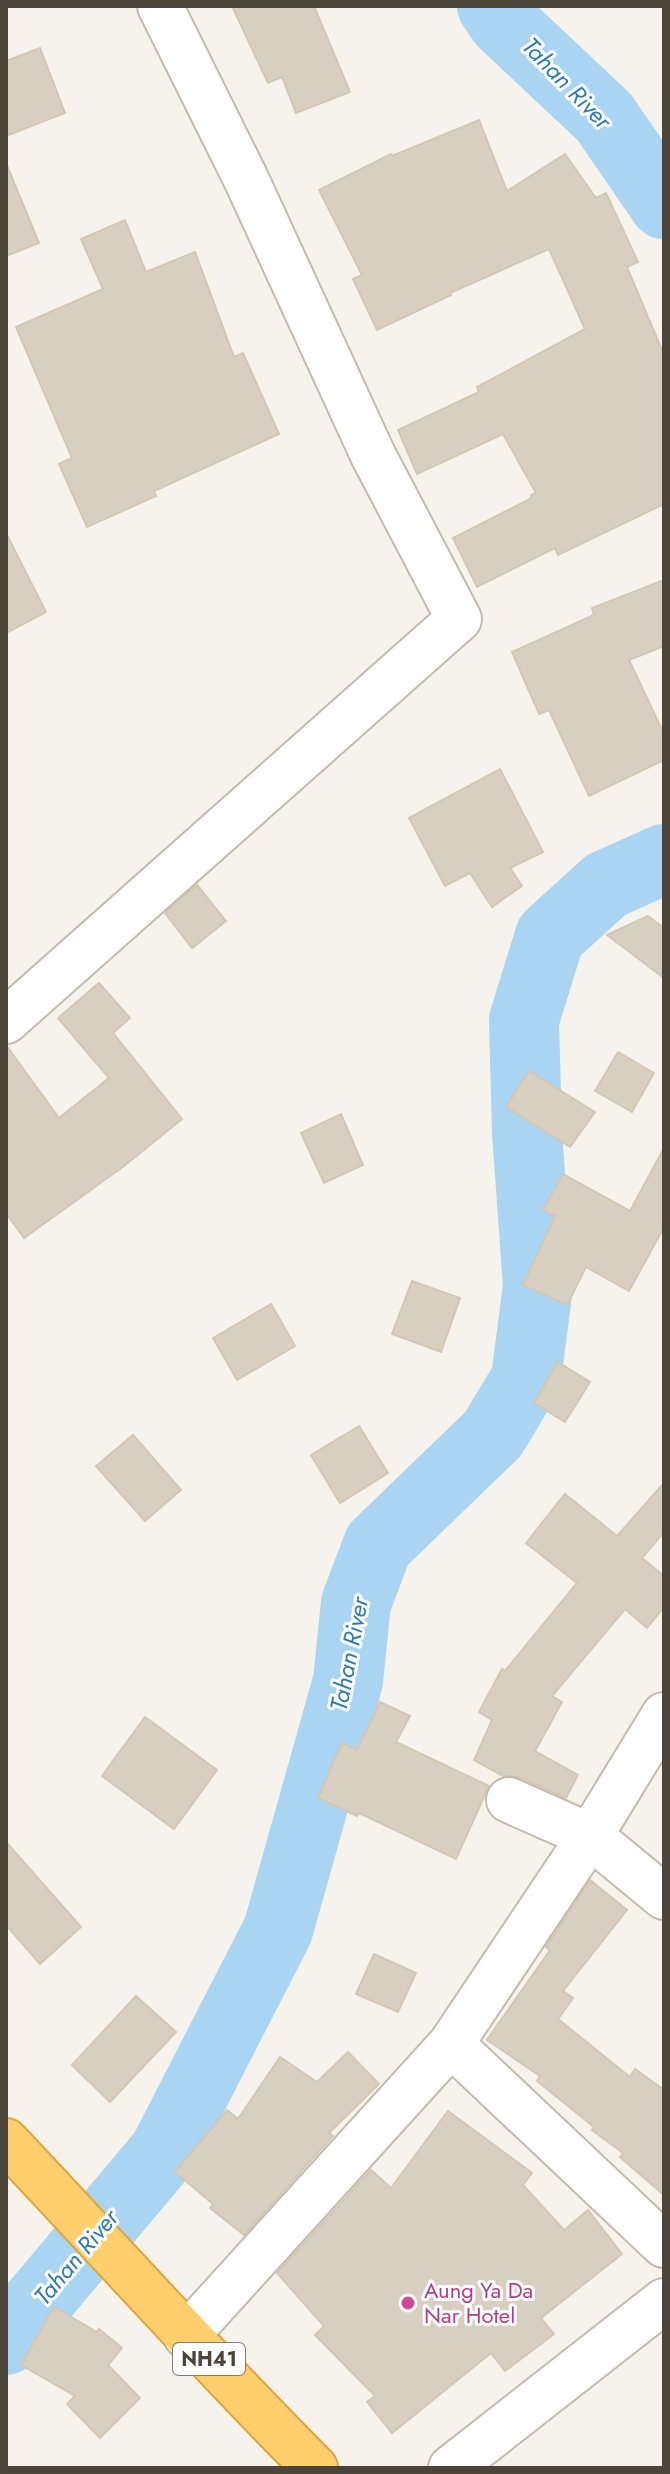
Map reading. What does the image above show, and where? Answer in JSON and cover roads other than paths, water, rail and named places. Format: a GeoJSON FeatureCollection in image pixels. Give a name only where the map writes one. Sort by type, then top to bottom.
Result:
{"type":"FeatureCollection","features":[{"type":"Feature","properties":{"kind":"highway","name":"NH41"},"geometry":{"type":"LineString","coordinates":[[6,2141],[186,2336],[315,2468]]}},
{"type":"Feature","properties":{"kind":"street"},"geometry":{"type":"LineString","coordinates":[[6,1021],[459,619],[373,455],[246,179],[160,6]]}},
{"type":"Feature","properties":{"kind":"street"},"geometry":{"type":"LineString","coordinates":[[186,2336],[451,2044],[590,1836],[664,1715]]}},
{"type":"Feature","properties":{"kind":"street"},"geometry":{"type":"LineString","coordinates":[[509,1800],[590,1836],[664,1897]]}},
{"type":"Feature","properties":{"kind":"street"},"geometry":{"type":"LineString","coordinates":[[451,2044],[664,2245]]}},
{"type":"Feature","properties":{"kind":"street"},"geometry":{"type":"LineString","coordinates":[[451,2468],[664,2301]]}},
{"type":"Feature","properties":{"kind":"waterway","name":"Tahan River"},"geometry":{"type":"LineString","coordinates":[[492,6],[503,22],[604,117],[664,204]]}},
{"type":"Feature","properties":{"kind":"waterway","name":"Tahan River"},"geometry":{"type":"LineString","coordinates":[[6,2340],[164,2152],[278,1930],[348,1681],[356,1603],[378,1545],[493,1434],[526,1379],[538,1286],[527,1132],[524,1020],[550,936],[606,885],[664,859]]}},
{"type":"Feature","properties":{"kind":"place","name":"Aung Ya Da Nar Hotel"},"geometry":{"type":"Point","coordinates":[408,2303]}}]}
